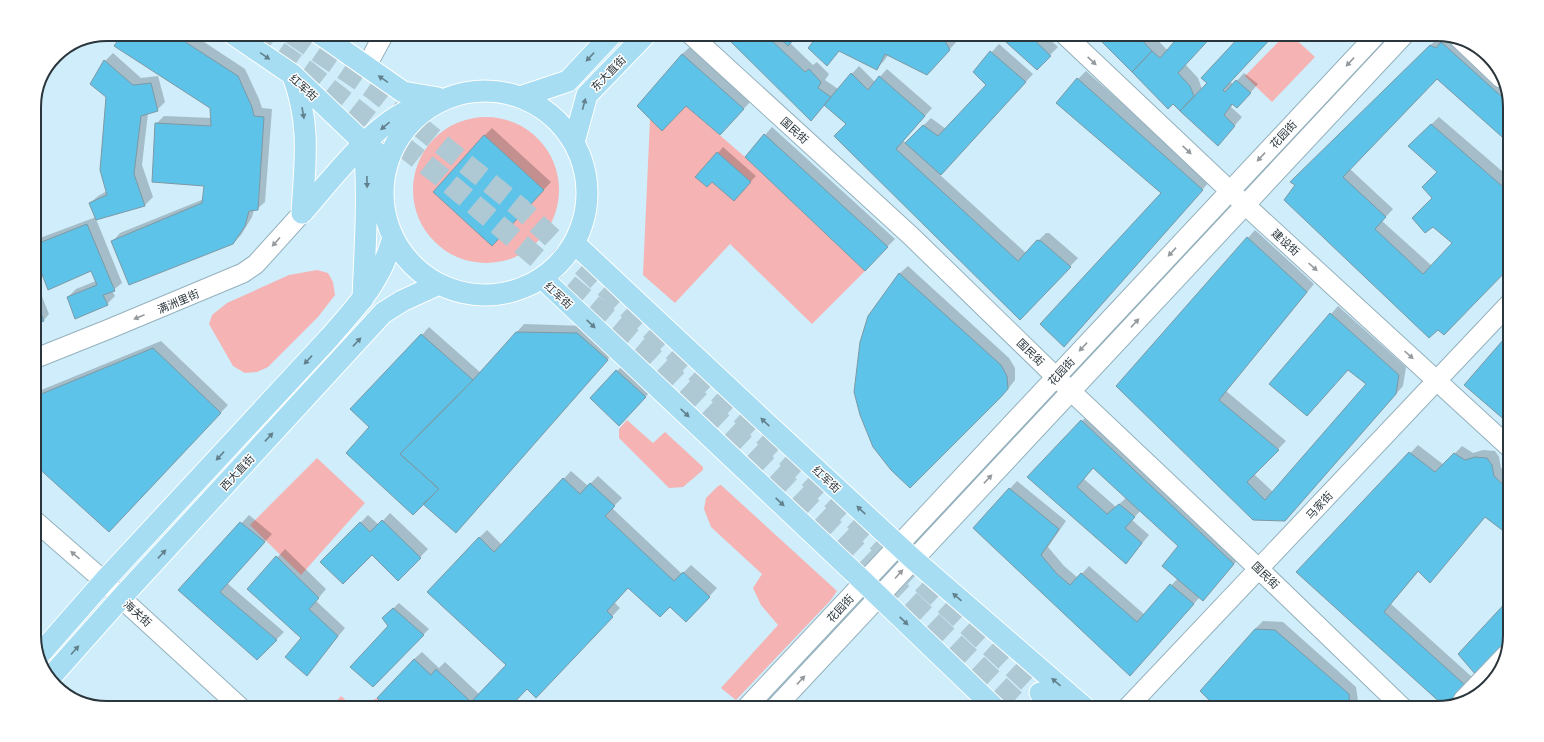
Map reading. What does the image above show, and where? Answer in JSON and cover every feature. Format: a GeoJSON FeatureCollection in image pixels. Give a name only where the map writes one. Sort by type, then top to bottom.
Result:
{"type":"FeatureCollection","features":[{"type":"Feature","properties":{"kind":"main road","name":"红军街"},"geometry":{"type":"LineString","coordinates":[[243,41],[293,76],[364,143],[388,161]]}},
{"type":"Feature","properties":{"kind":"main road"},"geometry":{"type":"LineString","coordinates":[[330,41],[403,92],[445,99]]}},
{"type":"Feature","properties":{"kind":"main road"},"geometry":{"type":"LineString","coordinates":[[520,97],[568,81],[605,41]]}},
{"type":"Feature","properties":{"kind":"main road","name":"东大直街"},"geometry":{"type":"LineString","coordinates":[[574,142],[587,95],[639,41]]}},
{"type":"Feature","properties":{"kind":"main road"},"geometry":{"type":"LineString","coordinates":[[293,76],[299,94],[307,142],[302,213]]}},
{"type":"Feature","properties":{"kind":"main road"},"geometry":{"type":"LineString","coordinates":[[302,213],[364,143],[397,116],[420,106],[469,92],[482,91],[508,93],[520,97],[547,112],[562,126],[574,142],[581,156],[585,171],[587,202],[584,218],[574,243],[564,258],[554,269],[542,278],[509,292],[492,295],[456,291],[425,275],[413,265],[393,238],[388,225],[383,200],[383,187],[388,161],[394,148],[410,124],[432,106],[445,99]]}},
{"type":"Feature","properties":{"kind":"main road"},"geometry":{"type":"LineString","coordinates":[[363,299],[367,207],[367,177],[364,143]]}},
{"type":"Feature","properties":{"kind":"main road"},"geometry":{"type":"LineString","coordinates":[[43,651],[104,581],[330,337],[363,299],[386,260],[393,238]]}},
{"type":"Feature","properties":{"kind":"main road","name":"红军街"},"geometry":{"type":"LineString","coordinates":[[574,243],[906,552],[1077,701]]}},
{"type":"Feature","properties":{"kind":"main road","name":"红军街"},"geometry":{"type":"LineString","coordinates":[[542,278],[988,701]]}},
{"type":"Feature","properties":{"kind":"main road","name":"西大直街"},"geometry":{"type":"LineString","coordinates":[[54,673],[121,598],[383,313],[402,301],[440,284]]}},
{"type":"Feature","properties":{"kind":"main road"},"geometry":{"type":"LineString","coordinates":[[1040,693],[1049,701]]}},
{"type":"Feature","properties":{"kind":"street"},"geometry":{"type":"LineString","coordinates":[[366,67],[380,41]]}},
{"type":"Feature","properties":{"kind":"street","name":"国民街"},"geometry":{"type":"LineString","coordinates":[[698,41],[911,236],[1056,377],[1259,568],[1396,701]]}},
{"type":"Feature","properties":{"kind":"street","name":"建设街"},"geometry":{"type":"LineString","coordinates":[[1071,41],[1245,205],[1503,441]]}},
{"type":"Feature","properties":{"kind":"street","name":"花园街"},"geometry":{"type":"LineString","coordinates":[[782,701],[879,597],[906,552],[1056,377],[1370,41]]}},
{"type":"Feature","properties":{"kind":"street","name":"花园街"},"geometry":{"type":"LineString","coordinates":[[753,701],[864,582],[906,552],[1071,391],[1398,41]]}},
{"type":"Feature","properties":{"kind":"street"},"geometry":{"type":"LineString","coordinates":[[1475,53],[1491,68]]}},
{"type":"Feature","properties":{"kind":"street","name":"满洲里街"},"geometry":{"type":"LineString","coordinates":[[41,355],[109,329],[243,273],[256,264],[302,213]]}},
{"type":"Feature","properties":{"kind":"street","name":"马家街"},"geometry":{"type":"LineString","coordinates":[[1134,701],[1503,310]]}},
{"type":"Feature","properties":{"kind":"street","name":"海关街"},"geometry":{"type":"LineString","coordinates":[[41,526],[104,581],[233,701]]}},
{"type":"Feature","properties":{"kind":"street"},"geometry":{"type":"LineString","coordinates":[[1471,691],[1494,667]]}},
{"type":"Feature","properties":{"kind":"shaded area"},"geometry":{"type":"Polygon","coordinates":[[[1279,41],[1298,41],[1315,57],[1272,102],[1245,76],[1279,41]]]}},
{"type":"Feature","properties":{"kind":"shaded area"},"geometry":{"type":"Polygon","coordinates":[[[686,106],[745,157],[865,271],[812,324],[730,244],[675,303],[643,275],[650,119],[662,131],[686,106]]]}},
{"type":"Feature","properties":{"kind":"shaded area"},"geometry":{"type":"Polygon","coordinates":[[[486,117],[507,120],[514,123],[526,129],[542,144],[547,150],[556,169],[559,190],[556,211],[553,218],[547,230],[532,246],[526,251],[507,260],[486,263],[465,260],[458,257],[446,251],[430,236],[425,230],[416,211],[413,190],[416,169],[419,162],[425,150],[440,134],[446,129],[465,120],[486,117]]]}},
{"type":"Feature","properties":{"kind":"shaded area"},"geometry":{"type":"Polygon","coordinates":[[[317,270],[328,273],[333,282],[335,295],[318,317],[268,367],[257,372],[245,373],[233,366],[209,324],[212,315],[227,303],[289,275],[317,270]]]}},
{"type":"Feature","properties":{"kind":"shaded area"},"geometry":{"type":"Polygon","coordinates":[[[627,420],[653,443],[665,432],[703,467],[703,470],[683,487],[669,488],[619,438],[619,429],[627,420]]]}},
{"type":"Feature","properties":{"kind":"shaded area"},"geometry":{"type":"Polygon","coordinates":[[[317,458],[365,503],[301,575],[250,525],[317,458]]]}},
{"type":"Feature","properties":{"kind":"shaded area"},"geometry":{"type":"Polygon","coordinates":[[[721,485],[837,591],[830,601],[736,700],[721,688],[778,625],[761,605],[753,588],[762,574],[711,527],[704,509],[706,498],[718,486],[721,485]]]}},
{"type":"Feature","properties":{"kind":"shaded area"},"geometry":{"type":"Polygon","coordinates":[[[341,696],[347,701],[336,701],[341,696]]]}},
{"type":"Feature","properties":{"kind":"shaded area"},"geometry":{"type":"Polygon","coordinates":[[[377,698],[380,701],[371,701],[377,698]]]}},
{"type":"Feature","properties":{"kind":"building"},"geometry":{"type":"Polygon","coordinates":[[[117,41],[184,41],[238,76],[252,107],[254,116],[264,117],[258,210],[249,211],[245,226],[233,244],[129,285],[111,241],[202,203],[204,186],[152,182],[155,123],[211,126],[210,108],[114,46],[117,41]]]}},
{"type":"Feature","properties":{"kind":"building"},"geometry":{"type":"Polygon","coordinates":[[[730,41],[772,41],[805,72],[809,69],[821,82],[818,88],[831,97],[811,121],[730,41]]]}},
{"type":"Feature","properties":{"kind":"building"},"geometry":{"type":"Polygon","coordinates":[[[783,41],[793,41],[788,46],[783,41]]]}},
{"type":"Feature","properties":{"kind":"building"},"geometry":{"type":"Polygon","coordinates":[[[814,41],[945,41],[950,50],[927,75],[885,54],[877,70],[839,51],[827,66],[808,48],[814,41]]]}},
{"type":"Feature","properties":{"kind":"building"},"geometry":{"type":"Polygon","coordinates":[[[1005,41],[1035,41],[1051,56],[1037,70],[1005,41]]]}},
{"type":"Feature","properties":{"kind":"building"},"geometry":{"type":"Polygon","coordinates":[[[1101,41],[1143,41],[1152,51],[1132,72],[1101,41]]]}},
{"type":"Feature","properties":{"kind":"building"},"geometry":{"type":"Polygon","coordinates":[[[1175,41],[1208,41],[1178,73],[1190,86],[1194,96],[1180,111],[1173,104],[1168,109],[1132,72],[1152,51],[1160,58],[1175,41]]]}},
{"type":"Feature","properties":{"kind":"building"},"geometry":{"type":"Polygon","coordinates":[[[1235,41],[1268,41],[1223,90],[1225,92],[1236,80],[1251,93],[1237,108],[1232,104],[1224,115],[1235,126],[1218,146],[1180,111],[1207,83],[1201,78],[1235,41]]]}},
{"type":"Feature","properties":{"kind":"building"},"geometry":{"type":"Polygon","coordinates":[[[1441,42],[1502,97],[1503,138],[1437,79],[1343,177],[1386,217],[1375,229],[1423,274],[1452,243],[1433,227],[1425,233],[1412,218],[1432,198],[1422,187],[1437,172],[1408,146],[1431,124],[1503,187],[1503,274],[1444,335],[1438,330],[1429,338],[1284,200],[1295,185],[1290,182],[1430,45],[1436,48],[1441,42]]]}},
{"type":"Feature","properties":{"kind":"building"},"geometry":{"type":"Polygon","coordinates":[[[990,51],[1026,82],[941,175],[905,143],[923,125],[938,136],[986,85],[973,72],[990,51]]]}},
{"type":"Feature","properties":{"kind":"building"},"geometry":{"type":"Polygon","coordinates":[[[682,54],[744,109],[720,135],[686,106],[662,131],[637,106],[682,54]]]}},
{"type":"Feature","properties":{"kind":"building"},"geometry":{"type":"Polygon","coordinates":[[[104,60],[133,85],[151,83],[158,111],[141,116],[134,174],[145,206],[96,220],[89,203],[107,195],[100,170],[106,97],[90,84],[104,60]]]}},
{"type":"Feature","properties":{"kind":"building"},"geometry":{"type":"Polygon","coordinates":[[[851,73],[868,90],[879,76],[925,116],[896,149],[1018,261],[1037,240],[1041,241],[1071,267],[1020,320],[834,136],[846,124],[824,105],[851,73]]]}},
{"type":"Feature","properties":{"kind":"building"},"geometry":{"type":"Polygon","coordinates":[[[1077,78],[1203,190],[1064,347],[1040,324],[1161,193],[1056,103],[1077,78]]]}},
{"type":"Feature","properties":{"kind":"building"},"geometry":{"type":"Polygon","coordinates":[[[764,134],[888,247],[865,271],[745,157],[764,134]]]}},
{"type":"Feature","properties":{"kind":"building"},"geometry":{"type":"Polygon","coordinates":[[[484,135],[544,190],[492,246],[433,192],[484,135]]]}},
{"type":"Feature","properties":{"kind":"building"},"geometry":{"type":"Polygon","coordinates":[[[717,152],[751,182],[734,201],[712,182],[707,187],[695,177],[717,152]]]}},
{"type":"Feature","properties":{"kind":"building"},"geometry":{"type":"Polygon","coordinates":[[[87,224],[115,291],[103,295],[108,305],[75,319],[67,297],[97,285],[91,271],[48,290],[41,272],[41,242],[87,224]]]}},
{"type":"Feature","properties":{"kind":"building"},"geometry":{"type":"Polygon","coordinates":[[[1247,237],[1307,292],[1219,400],[1279,450],[1247,482],[1265,500],[1366,384],[1348,370],[1307,416],[1269,384],[1330,313],[1399,375],[1396,394],[1285,521],[1253,520],[1116,386],[1247,237]]]}},
{"type":"Feature","properties":{"kind":"building"},"geometry":{"type":"Polygon","coordinates":[[[899,273],[1001,365],[1007,376],[1008,389],[910,488],[891,470],[873,447],[860,415],[854,392],[860,342],[868,316],[899,273]]]}},
{"type":"Feature","properties":{"kind":"building"},"geometry":{"type":"Polygon","coordinates":[[[41,314],[44,321],[41,322],[41,314]]]}},
{"type":"Feature","properties":{"kind":"building"},"geometry":{"type":"Polygon","coordinates":[[[516,332],[577,333],[608,360],[456,533],[423,504],[439,489],[400,454],[473,380],[516,332]]]}},
{"type":"Feature","properties":{"kind":"building"},"geometry":{"type":"Polygon","coordinates":[[[421,334],[473,380],[400,454],[439,489],[413,515],[346,453],[369,427],[350,409],[421,334]]]}},
{"type":"Feature","properties":{"kind":"building"},"geometry":{"type":"Polygon","coordinates":[[[1503,340],[1503,419],[1464,385],[1503,340]]]}},
{"type":"Feature","properties":{"kind":"building"},"geometry":{"type":"Polygon","coordinates":[[[153,348],[221,413],[109,532],[41,470],[41,394],[153,348]]]}},
{"type":"Feature","properties":{"kind":"building"},"geometry":{"type":"Polygon","coordinates":[[[616,370],[646,397],[619,426],[590,398],[616,370]]]}},
{"type":"Feature","properties":{"kind":"building"},"geometry":{"type":"Polygon","coordinates":[[[1081,420],[1234,564],[1203,601],[1162,566],[1178,546],[1093,468],[1077,487],[1107,514],[1119,504],[1135,517],[1125,528],[1142,543],[1126,564],[1027,477],[1081,420]]]}},
{"type":"Feature","properties":{"kind":"building"},"geometry":{"type":"Polygon","coordinates":[[[1409,452],[1435,472],[1454,453],[1465,460],[1475,457],[1487,458],[1492,465],[1494,476],[1503,484],[1503,531],[1485,517],[1430,583],[1418,571],[1384,612],[1465,685],[1454,699],[1438,701],[1296,572],[1409,452]]]}},
{"type":"Feature","properties":{"kind":"building"},"geometry":{"type":"Polygon","coordinates":[[[563,478],[580,494],[590,483],[615,506],[605,516],[674,581],[683,572],[710,597],[686,622],[670,607],[660,617],[628,588],[607,611],[613,617],[536,698],[527,689],[516,701],[472,701],[506,665],[427,592],[479,537],[494,552],[563,478]]]}},
{"type":"Feature","properties":{"kind":"building"},"geometry":{"type":"Polygon","coordinates":[[[1009,488],[1059,529],[1041,555],[1057,574],[1070,585],[1081,573],[1137,622],[1170,584],[1194,604],[1130,676],[973,528],[1009,488]]]}},
{"type":"Feature","properties":{"kind":"building"},"geometry":{"type":"Polygon","coordinates":[[[382,520],[421,558],[398,581],[372,555],[343,584],[320,562],[360,522],[370,532],[382,520]]]}},
{"type":"Feature","properties":{"kind":"building"},"geometry":{"type":"Polygon","coordinates":[[[240,522],[265,542],[220,592],[277,640],[257,660],[178,590],[240,522]]]}},
{"type":"Feature","properties":{"kind":"building"},"geometry":{"type":"Polygon","coordinates":[[[276,556],[319,598],[309,609],[338,636],[307,676],[285,657],[301,638],[247,589],[276,556]]]}},
{"type":"Feature","properties":{"kind":"building"},"geometry":{"type":"Polygon","coordinates":[[[1503,606],[1502,647],[1476,675],[1458,654],[1503,606]]]}},
{"type":"Feature","properties":{"kind":"building"},"geometry":{"type":"Polygon","coordinates":[[[393,608],[424,635],[373,687],[350,667],[388,626],[382,618],[393,608]]]}},
{"type":"Feature","properties":{"kind":"building"},"geometry":{"type":"Polygon","coordinates":[[[1255,629],[1275,630],[1349,694],[1350,701],[1210,701],[1200,691],[1255,629]]]}},
{"type":"Feature","properties":{"kind":"building"},"geometry":{"type":"Polygon","coordinates":[[[414,659],[431,675],[436,669],[470,701],[380,701],[377,698],[414,659]]]}},
{"type":"Feature","properties":{"kind":"tunnel"},"geometry":{"type":"LineString","coordinates":[[263,41],[308,72],[438,174],[640,345],[1016,701]]}},
{"type":"Feature","properties":{"kind":"tunnel"},"geometry":{"type":"LineString","coordinates":[[302,41],[374,90],[518,206],[1040,693]]}}]}
